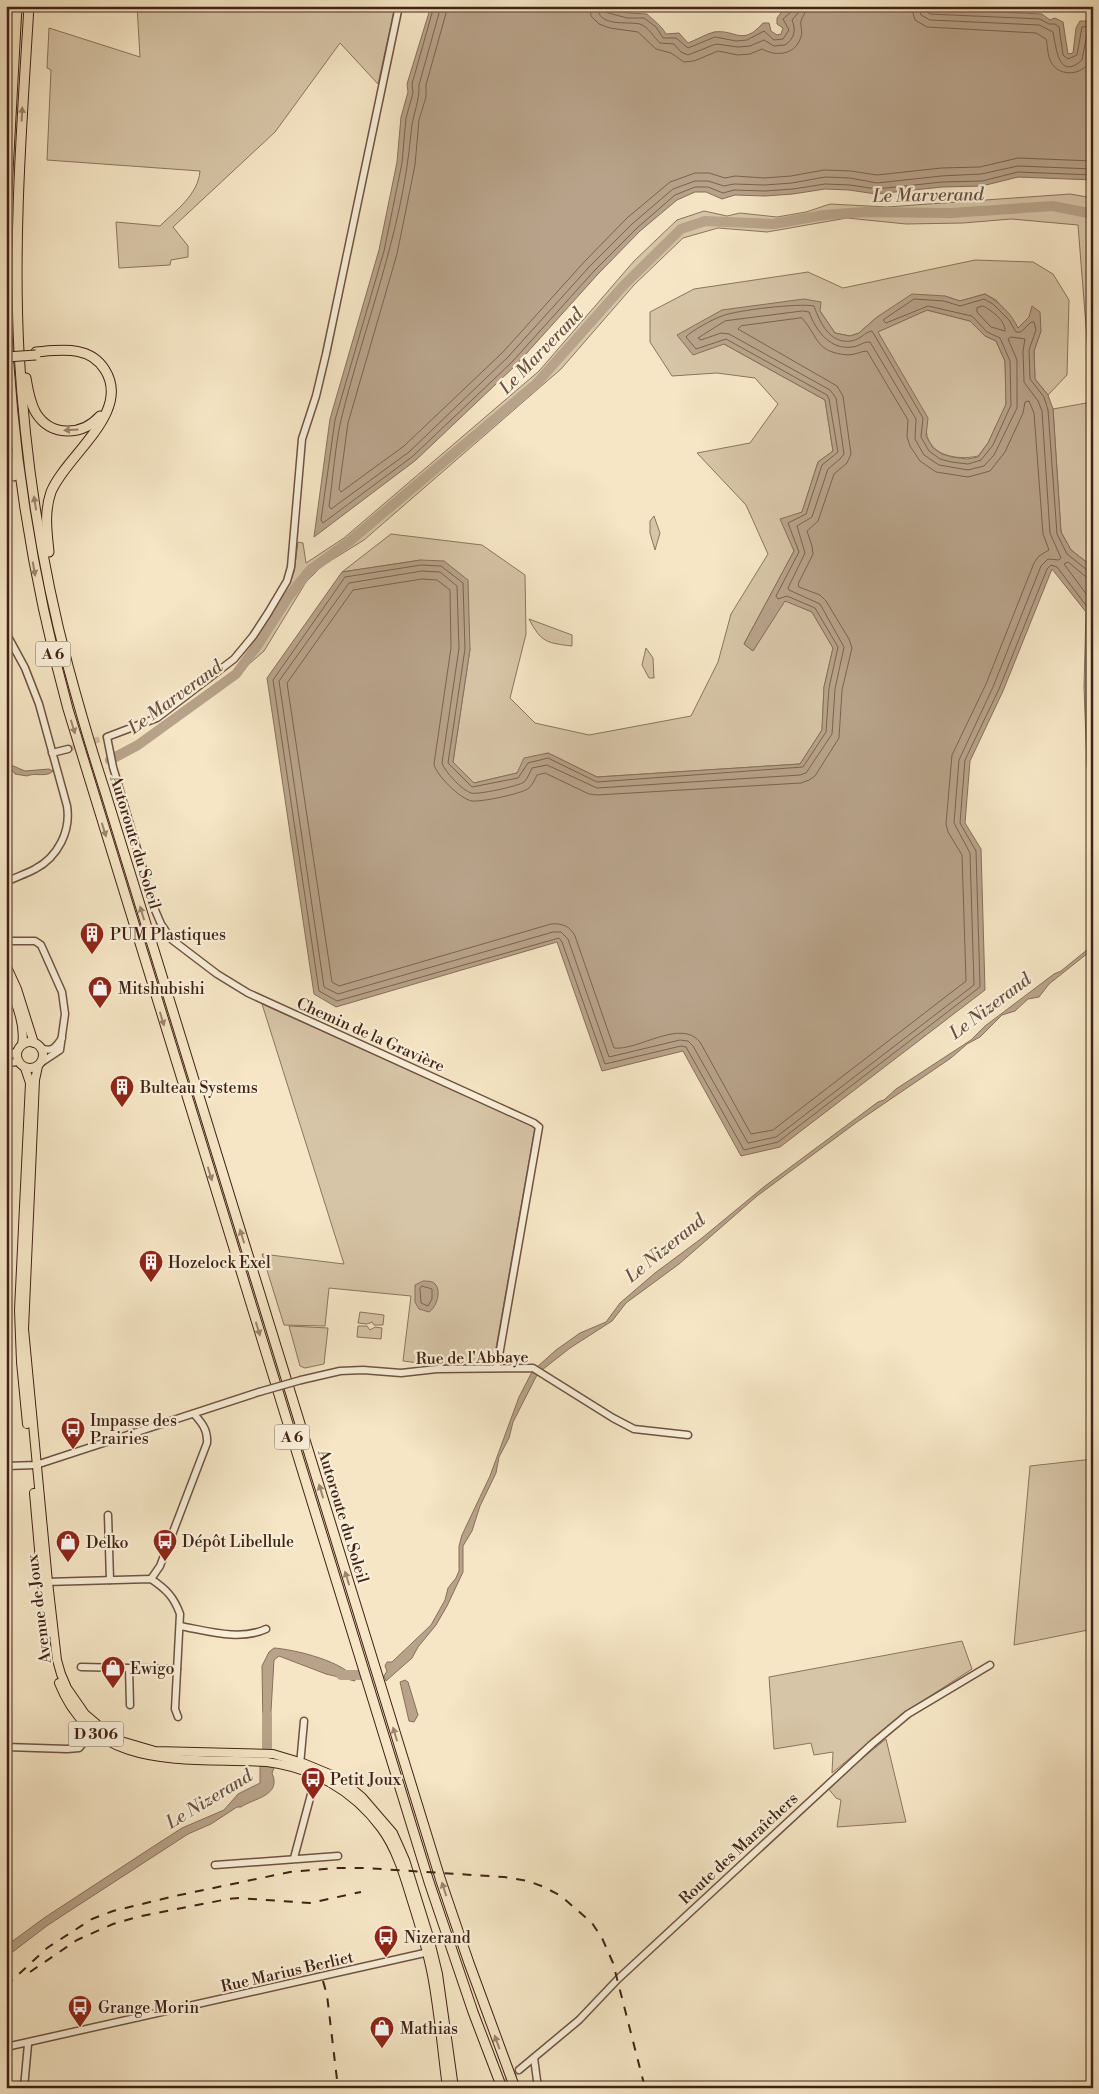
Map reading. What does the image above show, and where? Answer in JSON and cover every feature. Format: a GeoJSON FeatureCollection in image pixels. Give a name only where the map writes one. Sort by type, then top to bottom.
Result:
{"type":"FeatureCollection","features":[{"type":"Feature","properties":{"kind":"highway"},"geometry":{"type":"LineString","coordinates":[[6,209],[17,6]]}},
{"type":"Feature","properties":{"kind":"highway","name":"Autoroute du Soleil"},"geometry":{"type":"LineString","coordinates":[[29,6],[18,215],[19,351],[34,500],[53,603],[70,673],[106,798],[438,1872],[468,1963],[515,2088]]}},
{"type":"Feature","properties":{"kind":"highway","name":"Autoroute du Soleil"},"geometry":{"type":"LineString","coordinates":[[6,310],[12,417],[26,521],[35,573],[55,664],[426,1873],[470,2003],[502,2088]]}},
{"type":"Feature","properties":{"kind":"highway"},"geometry":{"type":"LineString","coordinates":[[6,355],[75,350],[90,355],[105,370],[112,391],[110,406],[105,416],[58,478],[49,500],[46,524],[53,603]]}},
{"type":"Feature","properties":{"kind":"highway"},"geometry":{"type":"LineString","coordinates":[[19,351],[32,404],[44,422],[57,430],[73,432],[86,428],[96,421],[102,414],[108,399],[108,385],[100,368],[89,359],[76,354],[36,353]]}},
{"type":"Feature","properties":{"kind":"highway"},"geometry":{"type":"LineString","coordinates":[[6,445],[26,521]]}},
{"type":"Feature","properties":{"kind":"main road"},"geometry":{"type":"LineString","coordinates":[[6,965],[17,989],[34,1042],[41,1048],[44,1056],[40,1064],[34,1068],[22,1065],[20,1048],[23,1037],[21,1022],[6,978]]}},
{"type":"Feature","properties":{"kind":"main road"},"geometry":{"type":"LineString","coordinates":[[20,1048],[28,1042],[34,1042]]}},
{"type":"Feature","properties":{"kind":"main road","name":"Avenue de Joux"},"geometry":{"type":"LineString","coordinates":[[40,1064],[35,1080],[24,1310],[34,1465],[52,1657],[60,1684],[70,1707],[112,1745],[151,1756],[273,1758],[300,1765],[350,1786],[385,1822],[393,1833],[405,1860],[430,1952],[444,2044],[454,2088]]}},
{"type":"Feature","properties":{"kind":"main road","name":"Avenue de Joux"},"geometry":{"type":"LineString","coordinates":[[22,1065],[30,1083],[19,1284],[19,1328],[34,1465]]}},
{"type":"Feature","properties":{"kind":"main road","name":"Avenue de Joux"},"geometry":{"type":"LineString","coordinates":[[444,2044],[447,2088]]}},
{"type":"Feature","properties":{"kind":"street","name":"Chemin de la Gravière"},"geometry":{"type":"LineString","coordinates":[[399,6],[338,299],[316,396],[302,439],[291,567],[286,581],[253,636],[234,659],[157,718],[107,737],[113,767],[155,910],[171,939],[217,974],[248,993],[534,1122],[539,1128],[497,1367]]}},
{"type":"Feature","properties":{"kind":"street"},"geometry":{"type":"LineString","coordinates":[[6,633],[25,668],[40,704],[68,811],[63,841],[40,866],[6,882]]}},
{"type":"Feature","properties":{"kind":"street"},"geometry":{"type":"LineString","coordinates":[[52,753],[68,749]]}},
{"type":"Feature","properties":{"kind":"street"},"geometry":{"type":"LineString","coordinates":[[6,941],[35,941],[45,949],[64,998],[65,1014],[60,1050],[40,1064]]}},
{"type":"Feature","properties":{"kind":"street"},"geometry":{"type":"LineString","coordinates":[[41,1048],[54,1049],[63,1037]]}},
{"type":"Feature","properties":{"kind":"street"},"geometry":{"type":"LineString","coordinates":[[6,1058],[20,1048]]}},
{"type":"Feature","properties":{"kind":"street"},"geometry":{"type":"LineString","coordinates":[[6,1063],[22,1065]]}},
{"type":"Feature","properties":{"kind":"street","name":"Rue de l'Abbaye"},"geometry":{"type":"LineString","coordinates":[[194,1414],[259,1392],[340,1371],[364,1370],[401,1373],[437,1369],[533,1368],[634,1429],[688,1434]]}},
{"type":"Feature","properties":{"kind":"street"},"geometry":{"type":"LineString","coordinates":[[6,1466],[34,1465],[194,1414],[204,1426],[207,1436],[206,1443],[160,1566],[152,1579]]}},
{"type":"Feature","properties":{"kind":"street"},"geometry":{"type":"LineString","coordinates":[[108,1515],[110,1580]]}},
{"type":"Feature","properties":{"kind":"street"},"geometry":{"type":"LineString","coordinates":[[45,1583],[152,1579],[166,1588],[175,1601],[180,1614],[175,1709],[178,1717]]}},
{"type":"Feature","properties":{"kind":"street"},"geometry":{"type":"LineString","coordinates":[[180,1626],[226,1634],[255,1634],[266,1629]]}},
{"type":"Feature","properties":{"kind":"street","name":"Route des Maraîchers"},"geometry":{"type":"LineString","coordinates":[[519,2070],[579,2020],[618,1980],[872,1744],[908,1714],[990,1665]]}},
{"type":"Feature","properties":{"kind":"street"},"geometry":{"type":"LineString","coordinates":[[81,1667],[178,1669]]}},
{"type":"Feature","properties":{"kind":"street"},"geometry":{"type":"LineString","coordinates":[[129,1668],[130,1705]]}},
{"type":"Feature","properties":{"kind":"street"},"geometry":{"type":"LineString","coordinates":[[300,1765],[304,1721]]}},
{"type":"Feature","properties":{"kind":"street"},"geometry":{"type":"LineString","coordinates":[[6,1747],[79,1748],[95,1729]]}},
{"type":"Feature","properties":{"kind":"street"},"geometry":{"type":"LineString","coordinates":[[294,1858],[317,1772]]}},
{"type":"Feature","properties":{"kind":"street"},"geometry":{"type":"LineString","coordinates":[[215,1866],[294,1858],[338,1856]]}},
{"type":"Feature","properties":{"kind":"street","name":"Rue Marius Berliet"},"geometry":{"type":"LineString","coordinates":[[6,2047],[28,2044],[430,1952]]}},
{"type":"Feature","properties":{"kind":"street"},"geometry":{"type":"LineString","coordinates":[[24,2088],[28,2044]]}},
{"type":"Feature","properties":{"kind":"street"},"geometry":{"type":"LineString","coordinates":[[534,2058],[538,2088]]}},
{"type":"Feature","properties":{"kind":"shaded area"},"geometry":{"type":"Polygon","coordinates":[[[137,6],[395,6],[378,84],[340,43],[275,132],[173,227],[188,246],[188,257],[171,260],[170,265],[119,268],[116,222],[160,226],[191,195],[200,171],[47,160],[51,70],[47,68],[49,28],[140,57],[137,6]]]}},
{"type":"Feature","properties":{"kind":"shaded area"},"geometry":{"type":"Polygon","coordinates":[[[1070,194],[1093,198],[1093,567],[1071,550],[1061,532],[1053,409],[1092,402],[1078,225],[1011,219],[963,223],[906,224],[847,218],[767,232],[718,228],[683,238],[634,285],[561,369],[364,540],[322,566],[306,582],[264,651],[248,665],[252,643],[290,582],[294,572],[298,542],[303,543],[306,563],[344,538],[539,371],[634,261],[677,220],[704,211],[727,216],[740,213],[777,217],[806,212],[830,204],[887,207],[1070,194]]]}},
{"type":"Feature","properties":{"kind":"shaded area"},"geometry":{"type":"Polygon","coordinates":[[[975,260],[1033,262],[1053,274],[1069,300],[1067,375],[1048,395],[1035,379],[1034,351],[1041,331],[1029,317],[1018,328],[996,300],[985,294],[960,301],[945,296],[877,317],[859,333],[850,336],[835,333],[820,311],[724,344],[825,400],[833,451],[818,462],[802,512],[794,551],[744,644],[753,651],[784,600],[812,612],[833,648],[824,687],[822,730],[800,764],[597,777],[548,753],[517,773],[474,783],[453,762],[470,649],[421,560],[342,572],[391,534],[482,545],[525,575],[526,634],[510,698],[535,723],[589,735],[691,716],[718,662],[731,614],[768,554],[746,505],[697,453],[750,443],[778,404],[755,378],[717,373],[672,376],[650,342],[650,312],[694,289],[808,272],[843,288],[975,260]]]}},
{"type":"Feature","properties":{"kind":"shaded area"},"geometry":{"type":"Polygon","coordinates":[[[927,310],[970,321],[985,336],[996,341],[1005,361],[1006,405],[988,443],[978,456],[960,458],[943,454],[931,444],[927,436],[926,427],[877,332],[927,310]]]}},
{"type":"Feature","properties":{"kind":"shaded area"},"geometry":{"type":"Polygon","coordinates":[[[654,516],[660,533],[655,550],[650,533],[650,521],[654,516]]]}},
{"type":"Feature","properties":{"kind":"shaded area"},"geometry":{"type":"Polygon","coordinates":[[[529,619],[572,635],[572,646],[556,644],[545,640],[537,632],[529,619]]]}},
{"type":"Feature","properties":{"kind":"shaded area"},"geometry":{"type":"Polygon","coordinates":[[[646,648],[653,658],[654,678],[649,678],[642,665],[646,648]]]}},
{"type":"Feature","properties":{"kind":"shaded area"},"geometry":{"type":"Polygon","coordinates":[[[262,1004],[535,1127],[494,1359],[486,1366],[436,1365],[403,1361],[411,1296],[329,1288],[325,1326],[284,1325],[262,1254],[344,1264],[262,1004]]]}},
{"type":"Feature","properties":{"kind":"shaded area"},"geometry":{"type":"Polygon","coordinates":[[[360,1312],[384,1315],[383,1325],[374,1325],[372,1322],[367,1324],[358,1323],[360,1312]]]}},
{"type":"Feature","properties":{"kind":"shaded area"},"geometry":{"type":"Polygon","coordinates":[[[289,1326],[328,1328],[324,1364],[305,1368],[300,1366],[289,1326]]]}},
{"type":"Feature","properties":{"kind":"shaded area"},"geometry":{"type":"Polygon","coordinates":[[[358,1326],[367,1326],[370,1330],[375,1327],[382,1328],[381,1339],[357,1337],[358,1326]]]}},
{"type":"Feature","properties":{"kind":"shaded area"},"geometry":{"type":"Polygon","coordinates":[[[1093,1459],[1093,1629],[1014,1645],[1030,1466],[1093,1459]]]}},
{"type":"Feature","properties":{"kind":"shaded area"},"geometry":{"type":"Polygon","coordinates":[[[962,1641],[972,1669],[907,1711],[832,1773],[833,1752],[814,1755],[811,1743],[774,1749],[769,1677],[962,1641]]]}},
{"type":"Feature","properties":{"kind":"shaded area"},"geometry":{"type":"Polygon","coordinates":[[[886,1739],[906,1822],[837,1827],[841,1800],[836,1798],[827,1787],[886,1739]]]}},
{"type":"Feature","properties":{"kind":"water"},"geometry":{"type":"Polygon","coordinates":[[[431,6],[602,6],[628,13],[647,14],[666,34],[679,33],[688,43],[714,32],[744,36],[756,30],[763,23],[769,23],[771,31],[777,35],[781,34],[783,28],[777,24],[777,18],[783,10],[791,7],[874,6],[1042,14],[1050,20],[1055,18],[1063,22],[1068,54],[1073,53],[1076,28],[1080,21],[1093,21],[1093,180],[1018,177],[982,186],[942,187],[876,194],[825,189],[765,196],[735,195],[722,199],[706,192],[695,192],[677,200],[640,231],[598,274],[516,365],[416,460],[314,537],[330,419],[379,250],[397,162],[401,117],[408,92],[407,84],[431,6]]]}},
{"type":"Feature","properties":{"kind":"water"},"geometry":{"type":"Polygon","coordinates":[[[912,294],[945,296],[960,301],[985,294],[1004,308],[1018,328],[1029,317],[1032,306],[1040,312],[1041,331],[1034,351],[1035,379],[1048,395],[1053,409],[1061,532],[1071,550],[1093,567],[1093,791],[1087,767],[1084,687],[1086,612],[1052,569],[1003,691],[970,761],[965,823],[981,849],[985,990],[780,1147],[741,1156],[683,1051],[602,1071],[557,942],[336,1007],[314,994],[267,678],[342,572],[421,560],[444,561],[468,580],[470,649],[453,762],[474,783],[517,773],[524,758],[548,753],[597,777],[800,764],[822,730],[824,687],[833,648],[812,612],[785,601],[753,651],[744,644],[794,551],[780,519],[802,512],[818,462],[833,451],[825,400],[724,344],[693,355],[677,335],[722,310],[804,299],[821,302],[820,311],[835,333],[850,336],[859,333],[877,317],[912,294]],[[927,310],[878,332],[928,418],[926,436],[933,448],[942,454],[967,459],[978,457],[988,443],[1006,404],[1005,361],[996,341],[985,336],[970,321],[927,310]]]}},
{"type":"Feature","properties":{"kind":"water"},"geometry":{"type":"Polygon","coordinates":[[[11,765],[25,771],[49,769],[53,771],[47,774],[27,776],[15,774],[12,770],[6,775],[6,766],[11,765]]]}},
{"type":"Feature","properties":{"kind":"water"},"geometry":{"type":"Polygon","coordinates":[[[1093,945],[1093,949],[1049,984],[1039,997],[1028,999],[1015,1011],[1002,1015],[980,1037],[967,1044],[951,1058],[857,1122],[757,1196],[679,1264],[626,1303],[612,1321],[570,1348],[542,1370],[537,1367],[556,1350],[580,1333],[606,1322],[620,1303],[655,1273],[702,1238],[765,1186],[878,1102],[884,1100],[896,1089],[971,1040],[985,1026],[1054,974],[1061,971],[1093,945]]]}},
{"type":"Feature","properties":{"kind":"water"},"geometry":{"type":"Polygon","coordinates":[[[423,1281],[434,1283],[438,1291],[436,1303],[429,1312],[419,1309],[415,1302],[415,1285],[423,1281]]]}},
{"type":"Feature","properties":{"kind":"water"},"geometry":{"type":"Polygon","coordinates":[[[533,1370],[538,1373],[513,1422],[509,1438],[499,1457],[496,1473],[480,1506],[472,1531],[463,1546],[463,1572],[447,1606],[412,1658],[386,1681],[384,1676],[387,1671],[385,1666],[387,1662],[392,1662],[431,1625],[445,1600],[448,1588],[456,1578],[459,1571],[459,1546],[462,1535],[490,1476],[519,1397],[533,1370]]]}},
{"type":"Feature","properties":{"kind":"water"},"geometry":{"type":"Polygon","coordinates":[[[274,1648],[306,1654],[331,1662],[351,1674],[355,1681],[326,1674],[279,1656],[274,1660],[270,1728],[263,1727],[262,1666],[269,1652],[274,1648]]]}},
{"type":"Feature","properties":{"kind":"water"},"geometry":{"type":"Polygon","coordinates":[[[405,1680],[408,1682],[418,1715],[414,1722],[409,1721],[400,1682],[405,1680]]]}},
{"type":"Feature","properties":{"kind":"water"},"geometry":{"type":"Polygon","coordinates":[[[260,1762],[270,1762],[274,1768],[272,1773],[273,1787],[265,1795],[241,1807],[237,1807],[211,1824],[188,1834],[48,1925],[6,1957],[6,1947],[44,1918],[182,1828],[224,1810],[238,1794],[260,1783],[260,1762]]]}},
{"type":"Feature","properties":{"kind":"waterway","name":"Le Marverand"},"geometry":{"type":"LineString","coordinates":[[110,760],[138,745],[236,674],[259,643],[289,596],[310,570],[350,541],[536,384],[624,285],[681,229],[705,221],[773,224],[824,215],[863,212],[951,213],[1053,206],[1093,214]]}},
{"type":"Feature","properties":{"kind":"waterway","name":"Le Nizerand"},"geometry":{"type":"LineString","coordinates":[[341,1675],[361,1675]]}},
{"type":"Feature","properties":{"kind":"waterway","name":"Le Nizerand"},"geometry":{"type":"LineString","coordinates":[[267,1715],[267,1763]]}},
{"type":"Feature","properties":{"kind":"tunnel"},"geometry":{"type":"LineString","coordinates":[[68,749],[107,737]]}},
{"type":"Feature","properties":{"kind":"tunnel"},"geometry":{"type":"LineString","coordinates":[[499,2087],[519,2070]]}},
{"type":"Feature","properties":{"kind":"railway"},"geometry":{"type":"LineString","coordinates":[[6,1986],[47,1948],[92,1919],[113,1911],[175,1896],[290,1872],[335,1868],[365,1868],[504,1877],[528,1881],[544,1887],[561,1896],[592,1923],[602,1938],[613,1963],[645,2088]]}},
{"type":"Feature","properties":{"kind":"railway"},"geometry":{"type":"LineString","coordinates":[[30,1972],[77,1940],[113,1924],[137,1917],[228,1899],[239,1898],[310,1903],[361,1892]]}},
{"type":"Feature","properties":{"kind":"railway"},"geometry":{"type":"LineString","coordinates":[[323,1981],[327,1995],[338,2088]]}},
{"type":"Feature","properties":{"kind":"place","name":"PUM Plastiques"},"geometry":{"type":"Point","coordinates":[92,955]}},
{"type":"Feature","properties":{"kind":"place","name":"Mitshubishi"},"geometry":{"type":"Point","coordinates":[100,1009]}},
{"type":"Feature","properties":{"kind":"place","name":"Bulteau Systems"},"geometry":{"type":"Point","coordinates":[122,1108]}},
{"type":"Feature","properties":{"kind":"place","name":"Hozelock Exel"},"geometry":{"type":"Point","coordinates":[151,1283]}},
{"type":"Feature","properties":{"kind":"place","name":"Impasse des Prairies"},"geometry":{"type":"Point","coordinates":[73,1450]}},
{"type":"Feature","properties":{"kind":"place","name":"Dépôt Libellule"},"geometry":{"type":"Point","coordinates":[165,1562]}},
{"type":"Feature","properties":{"kind":"place","name":"Delko"},"geometry":{"type":"Point","coordinates":[68,1563]}},
{"type":"Feature","properties":{"kind":"place","name":"Ewigo"},"geometry":{"type":"Point","coordinates":[113,1689]}},
{"type":"Feature","properties":{"kind":"place","name":"Petit Joux"},"geometry":{"type":"Point","coordinates":[313,1800]}},
{"type":"Feature","properties":{"kind":"place","name":"Nizerand"},"geometry":{"type":"Point","coordinates":[386,1958]}},
{"type":"Feature","properties":{"kind":"place","name":"Grange Morin"},"geometry":{"type":"Point","coordinates":[80,2028]}},
{"type":"Feature","properties":{"kind":"place","name":"Mathias"},"geometry":{"type":"Point","coordinates":[382,2049]}}]}
